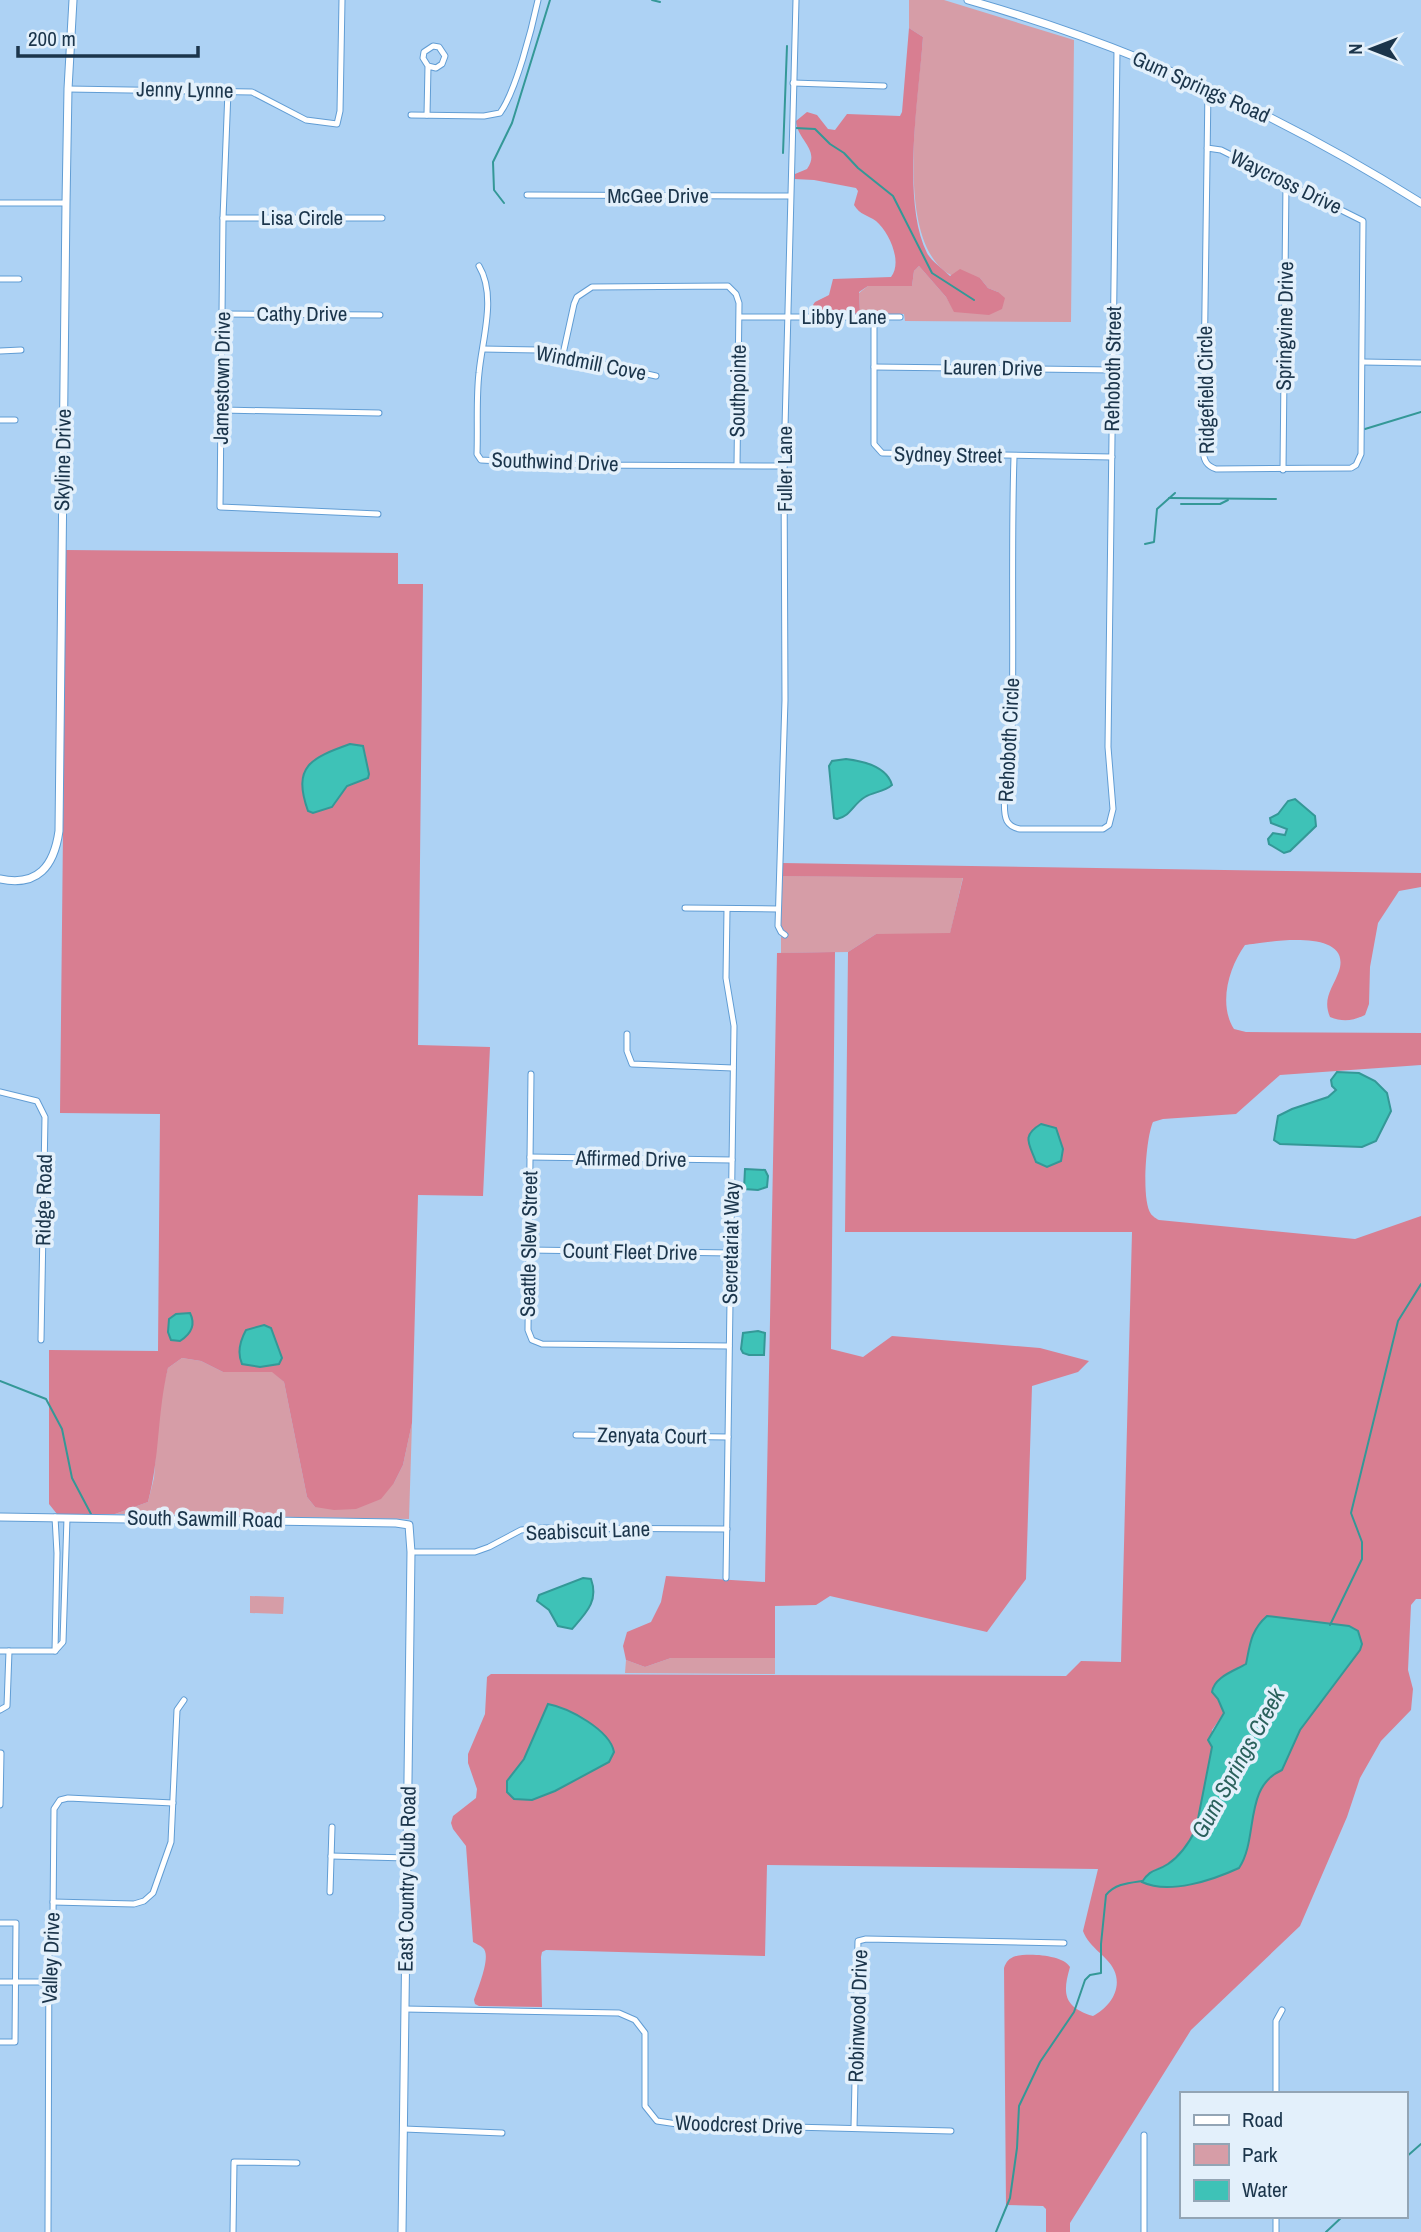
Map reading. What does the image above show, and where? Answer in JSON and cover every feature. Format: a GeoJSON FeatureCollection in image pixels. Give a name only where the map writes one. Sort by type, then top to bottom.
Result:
{"type":"FeatureCollection","features":[{"type":"Feature","properties":{"kind":"street","name":"Skyline Drive"},"geometry":{"type":"LineString","coordinates":[[0,879],[18,882],[42,872],[53,857],[59,831],[66,203],[73,0]]}},
{"type":"Feature","properties":{"kind":"street","name":"Jenny Lynne"},"geometry":{"type":"LineString","coordinates":[[68,89],[252,92],[306,120],[337,124],[340,111],[342,0]]}},
{"type":"Feature","properties":{"kind":"street"},"geometry":{"type":"LineString","coordinates":[[411,115],[484,116],[500,113],[532,27],[538,0]]}},
{"type":"Feature","properties":{"kind":"street","name":"Fuller Lane"},"geometry":{"type":"LineString","coordinates":[[785,934],[780,932],[778,926],[778,909],[785,700],[784,466],[796,0]]}},
{"type":"Feature","properties":{"kind":"street","name":"Gum Springs Road"},"geometry":{"type":"LineString","coordinates":[[968,0],[1034,19],[1208,88],[1300,131],[1421,203]]}},
{"type":"Feature","properties":{"kind":"street"},"geometry":{"type":"LineString","coordinates":[[428,66],[436,68],[442,64],[445,57],[439,47],[433,46],[424,52],[423,58],[428,66],[428,115]]}},
{"type":"Feature","properties":{"kind":"street","name":"Rehoboth Street"},"geometry":{"type":"LineString","coordinates":[[1109,688],[1117,50]]}},
{"type":"Feature","properties":{"kind":"street"},"geometry":{"type":"LineString","coordinates":[[793,83],[884,86]]}},
{"type":"Feature","properties":{"kind":"street","name":"Ridgefield Circle"},"geometry":{"type":"LineString","coordinates":[[1208,88],[1206,464],[1216,469],[1283,470],[1345,470],[1356,465],[1361,454],[1363,221]]}},
{"type":"Feature","properties":{"kind":"street","name":"Jamestown Drive"},"geometry":{"type":"LineString","coordinates":[[228,90],[223,218],[220,507],[378,514]]}},
{"type":"Feature","properties":{"kind":"street","name":"Waycross Drive"},"geometry":{"type":"LineString","coordinates":[[1207,148],[1221,150],[1363,221]]}},
{"type":"Feature","properties":{"kind":"street","name":"Springvine Drive"},"geometry":{"type":"LineString","coordinates":[[1283,470],[1286,182]]}},
{"type":"Feature","properties":{"kind":"street","name":"McGee Drive"},"geometry":{"type":"LineString","coordinates":[[527,195],[790,196]]}},
{"type":"Feature","properties":{"kind":"street"},"geometry":{"type":"LineString","coordinates":[[0,203],[66,203]]}},
{"type":"Feature","properties":{"kind":"street","name":"Lisa Circle"},"geometry":{"type":"LineString","coordinates":[[223,218],[382,218]]}},
{"type":"Feature","properties":{"kind":"street","name":"Southwind Drive"},"geometry":{"type":"LineString","coordinates":[[479,266],[486,278],[487,290],[479,373],[477,454],[481,460],[585,465],[784,466]]}},
{"type":"Feature","properties":{"kind":"street"},"geometry":{"type":"LineString","coordinates":[[0,279],[19,279]]}},
{"type":"Feature","properties":{"kind":"street"},"geometry":{"type":"LineString","coordinates":[[563,354],[574,304],[577,298],[592,286],[728,286],[736,294],[740,317]]}},
{"type":"Feature","properties":{"kind":"street","name":"Cathy Drive"},"geometry":{"type":"LineString","coordinates":[[223,314],[380,315]]}},
{"type":"Feature","properties":{"kind":"street","name":"Libby Lane"},"geometry":{"type":"LineString","coordinates":[[740,317],[900,317]]}},
{"type":"Feature","properties":{"kind":"street","name":"Southpointe"},"geometry":{"type":"LineString","coordinates":[[737,465],[740,317]]}},
{"type":"Feature","properties":{"kind":"street","name":"Sydney Street"},"geometry":{"type":"LineString","coordinates":[[874,317],[874,444],[882,453],[1112,457]]}},
{"type":"Feature","properties":{"kind":"street","name":"Windmill Cove"},"geometry":{"type":"LineString","coordinates":[[483,349],[540,350],[656,376]]}},
{"type":"Feature","properties":{"kind":"street"},"geometry":{"type":"LineString","coordinates":[[0,351],[21,350]]}},
{"type":"Feature","properties":{"kind":"street"},"geometry":{"type":"LineString","coordinates":[[1363,362],[1421,363]]}},
{"type":"Feature","properties":{"kind":"street","name":"Lauren Drive"},"geometry":{"type":"LineString","coordinates":[[874,367],[1113,370]]}},
{"type":"Feature","properties":{"kind":"street"},"geometry":{"type":"LineString","coordinates":[[222,410],[379,413]]}},
{"type":"Feature","properties":{"kind":"street"},"geometry":{"type":"LineString","coordinates":[[0,420],[15,420]]}},
{"type":"Feature","properties":{"kind":"street","name":"Rehoboth Circle"},"geometry":{"type":"LineString","coordinates":[[1014,457],[1012,737],[1005,814],[1010,824],[1020,829],[1096,830],[1109,825],[1113,809],[1108,747],[1109,688]]}},
{"type":"Feature","properties":{"kind":"street"},"geometry":{"type":"LineString","coordinates":[[685,908],[778,909]]}},
{"type":"Feature","properties":{"kind":"street","name":"Secretariat Way"},"geometry":{"type":"LineString","coordinates":[[726,1578],[734,1026],[726,978],[727,909]]}},
{"type":"Feature","properties":{"kind":"street"},"geometry":{"type":"LineString","coordinates":[[627,1034],[627,1051],[632,1064],[733,1068]]}},
{"type":"Feature","properties":{"kind":"street","name":"Seattle Slew Street"},"geometry":{"type":"LineString","coordinates":[[530,1074],[528,1330],[532,1340],[542,1344],[730,1346]]}},
{"type":"Feature","properties":{"kind":"street","name":"Ridge Road"},"geometry":{"type":"LineString","coordinates":[[0,1092],[37,1101],[45,1117],[41,1340]]}},
{"type":"Feature","properties":{"kind":"street","name":"Affirmed Drive"},"geometry":{"type":"LineString","coordinates":[[530,1157],[732,1160]]}},
{"type":"Feature","properties":{"kind":"street","name":"Count Fleet Drive"},"geometry":{"type":"LineString","coordinates":[[528,1250],[731,1253]]}},
{"type":"Feature","properties":{"kind":"street","name":"Zenyata Court"},"geometry":{"type":"LineString","coordinates":[[576,1435],[728,1437]]}},
{"type":"Feature","properties":{"kind":"street","name":"South Sawmill Road"},"geometry":{"type":"LineString","coordinates":[[0,1517],[368,1522],[409,1525]]}},
{"type":"Feature","properties":{"kind":"street"},"geometry":{"type":"LineString","coordinates":[[55,1517],[55,1651]]}},
{"type":"Feature","properties":{"kind":"street"},"geometry":{"type":"LineString","coordinates":[[0,1651],[55,1651],[63,1642],[67,1518]]}},
{"type":"Feature","properties":{"kind":"street","name":"East Country Club Road"},"geometry":{"type":"LineString","coordinates":[[402,2232],[411,1552],[409,1525]]}},
{"type":"Feature","properties":{"kind":"street","name":"Seabiscuit Lane"},"geometry":{"type":"LineString","coordinates":[[411,1552],[475,1552],[489,1548],[521,1530],[543,1528],[727,1529]]}},
{"type":"Feature","properties":{"kind":"street"},"geometry":{"type":"LineString","coordinates":[[0,1710],[7,1706],[9,1651]]}},
{"type":"Feature","properties":{"kind":"street"},"geometry":{"type":"LineString","coordinates":[[53,1902],[134,1904],[144,1901],[153,1893],[171,1842],[177,1710],[184,1700]]}},
{"type":"Feature","properties":{"kind":"street"},"geometry":{"type":"LineString","coordinates":[[0,1805],[1,1753]]}},
{"type":"Feature","properties":{"kind":"street","name":"Valley Drive"},"geometry":{"type":"LineString","coordinates":[[48,2232],[49,1937],[53,1902],[54,1809],[60,1800],[76,1798],[173,1803]]}},
{"type":"Feature","properties":{"kind":"street"},"geometry":{"type":"LineString","coordinates":[[330,1892],[332,1827]]}},
{"type":"Feature","properties":{"kind":"street"},"geometry":{"type":"LineString","coordinates":[[331,1856],[407,1858]]}},
{"type":"Feature","properties":{"kind":"street"},"geometry":{"type":"LineString","coordinates":[[0,1923],[16,1923],[15,2042],[0,2042]]}},
{"type":"Feature","properties":{"kind":"street","name":"Robinwood Drive"},"geometry":{"type":"LineString","coordinates":[[854,2128],[858,1941],[1064,1943]]}},
{"type":"Feature","properties":{"kind":"street"},"geometry":{"type":"LineString","coordinates":[[0,1982],[49,1982]]}},
{"type":"Feature","properties":{"kind":"street","name":"Woodcrest Drive"},"geometry":{"type":"LineString","coordinates":[[405,2009],[619,2013],[635,2020],[645,2033],[645,2106],[657,2121],[677,2124],[951,2132]]}},
{"type":"Feature","properties":{"kind":"street"},"geometry":{"type":"LineString","coordinates":[[1276,2092],[1276,2018],[1282,2010]]}},
{"type":"Feature","properties":{"kind":"street"},"geometry":{"type":"LineString","coordinates":[[404,2129],[502,2133]]}},
{"type":"Feature","properties":{"kind":"street"},"geometry":{"type":"LineString","coordinates":[[1144,2135],[1144,2232]]}},
{"type":"Feature","properties":{"kind":"street"},"geometry":{"type":"LineString","coordinates":[[233,2232],[234,2162],[297,2163]]}},
{"type":"Feature","properties":{"kind":"green space"},"geometry":{"type":"Polygon","coordinates":[[[909,0],[944,0],[1074,40],[1071,322],[905,321],[904,314],[860,314],[859,293],[868,286],[912,286],[914,271],[919,266],[946,297],[955,312],[998,292],[988,288],[980,278],[949,274],[932,256],[921,231],[915,199],[914,164],[923,37],[909,28],[909,0]]]}},
{"type":"Feature","properties":{"kind":"green space"},"geometry":{"type":"Polygon","coordinates":[[[781,876],[963,877],[950,934],[876,934],[848,952],[781,953],[781,876]]]}},
{"type":"Feature","properties":{"kind":"green space"},"geometry":{"type":"Polygon","coordinates":[[[182,1358],[201,1361],[223,1372],[273,1372],[284,1382],[307,1497],[315,1507],[394,1483],[403,1465],[412,1423],[409,1519],[115,1514],[148,1502],[154,1478],[160,1399],[168,1368],[182,1358]]]}},
{"type":"Feature","properties":{"kind":"green space"},"geometry":{"type":"Polygon","coordinates":[[[250,1596],[284,1597],[283,1614],[250,1613],[250,1596]]]}},
{"type":"Feature","properties":{"kind":"green space"},"geometry":{"type":"Polygon","coordinates":[[[671,1658],[775,1658],[775,1674],[625,1673],[626,1660],[645,1667],[671,1658]]]}},
{"type":"Feature","properties":{"kind":"shaded area"},"geometry":{"type":"Polygon","coordinates":[[[909,28],[923,37],[913,177],[919,231],[927,253],[934,262],[950,276],[960,269],[980,278],[988,288],[1005,298],[1002,309],[989,315],[954,312],[946,297],[919,266],[914,271],[912,286],[868,286],[859,292],[860,314],[816,314],[813,305],[829,295],[833,279],[891,277],[896,263],[890,240],[881,226],[854,205],[858,191],[856,188],[794,179],[795,174],[807,169],[811,162],[810,150],[797,128],[796,121],[807,112],[817,115],[828,129],[835,130],[847,114],[900,116],[909,28]]]}},
{"type":"Feature","properties":{"kind":"shaded area"},"geometry":{"type":"Polygon","coordinates":[[[66,550],[398,553],[398,584],[423,584],[418,1045],[490,1047],[483,1196],[418,1195],[412,1423],[403,1465],[394,1483],[381,1499],[356,1509],[315,1507],[307,1497],[284,1382],[272,1372],[223,1372],[201,1361],[182,1358],[168,1368],[148,1502],[115,1514],[57,1514],[49,1504],[49,1350],[158,1351],[160,1114],[60,1113],[66,550]],[[365,753],[303,790],[308,811],[335,804],[347,786],[367,778],[369,774],[365,753]]]}},
{"type":"Feature","properties":{"kind":"shaded area"},"geometry":{"type":"Polygon","coordinates":[[[782,863],[1421,873],[1421,887],[1399,891],[1378,923],[1370,967],[1369,1004],[1365,1015],[1348,1020],[1330,1017],[1327,1004],[1339,971],[1340,957],[1333,948],[1305,940],[1245,945],[1234,964],[1226,997],[1229,1019],[1234,1029],[1246,1032],[1421,1033],[1421,1065],[1280,1075],[1236,1114],[1153,1122],[1145,1183],[1151,1215],[1159,1220],[1355,1239],[1421,1216],[1421,1599],[1416,1599],[1411,1605],[1408,1670],[1413,1689],[1411,1710],[1381,1741],[1360,1778],[1347,1817],[1300,1926],[1191,2030],[1070,2223],[1070,2232],[1046,2232],[1046,2209],[1043,2206],[1006,2205],[1004,1968],[1010,1959],[1022,1955],[1061,1960],[1070,1967],[1066,1992],[1071,2004],[1093,2016],[1109,2003],[1116,1991],[1114,1970],[1083,1931],[1098,1869],[767,1865],[765,1956],[546,1950],[541,1957],[542,2007],[479,2006],[474,2000],[486,1958],[482,1947],[473,1942],[466,1846],[451,1823],[453,1816],[476,1798],[477,1789],[468,1763],[468,1754],[485,1714],[487,1677],[491,1674],[1066,1676],[1081,1661],[1121,1662],[1132,1232],[845,1232],[848,952],[876,934],[950,933],[963,878],[781,876],[782,863]],[[1251,1639],[1247,1664],[1216,1682],[1212,1692],[1224,1713],[1212,1730],[1212,1747],[1196,1828],[1178,1855],[1152,1871],[1142,1882],[1163,1886],[1246,1852],[1259,1794],[1272,1776],[1282,1770],[1300,1730],[1360,1650],[1251,1639]]]}},
{"type":"Feature","properties":{"kind":"shaded area"},"geometry":{"type":"Polygon","coordinates":[[[835,952],[831,1349],[863,1357],[892,1336],[1040,1348],[1089,1361],[1078,1372],[1032,1386],[1026,1579],[987,1632],[830,1596],[816,1605],[775,1606],[775,1658],[671,1658],[645,1667],[626,1660],[623,1646],[627,1632],[651,1622],[661,1602],[666,1576],[765,1582],[777,953],[835,952]]]}},
{"type":"Feature","properties":{"kind":"water"},"geometry":{"type":"Polygon","coordinates":[[[350,744],[363,746],[368,778],[347,786],[332,807],[313,813],[308,811],[302,784],[308,766],[315,759],[350,744]]]}},
{"type":"Feature","properties":{"kind":"water"},"geometry":{"type":"Polygon","coordinates":[[[846,759],[880,769],[892,785],[865,797],[846,815],[837,819],[834,818],[829,766],[832,761],[846,759]]]}},
{"type":"Feature","properties":{"kind":"water"},"geometry":{"type":"Polygon","coordinates":[[[1295,799],[1315,816],[1316,826],[1290,851],[1284,853],[1269,844],[1268,839],[1273,833],[1285,835],[1287,829],[1271,823],[1270,818],[1278,814],[1288,801],[1295,799]]]}},
{"type":"Feature","properties":{"kind":"water"},"geometry":{"type":"Polygon","coordinates":[[[1337,1072],[1359,1073],[1375,1081],[1387,1093],[1391,1111],[1376,1141],[1362,1147],[1280,1144],[1274,1140],[1278,1116],[1328,1097],[1336,1090],[1331,1080],[1337,1072]]]}},
{"type":"Feature","properties":{"kind":"water"},"geometry":{"type":"Polygon","coordinates":[[[1041,1124],[1056,1128],[1063,1149],[1061,1161],[1047,1167],[1036,1162],[1028,1140],[1031,1132],[1041,1124]]]}},
{"type":"Feature","properties":{"kind":"water"},"geometry":{"type":"Polygon","coordinates":[[[745,1169],[765,1170],[768,1176],[767,1187],[758,1190],[744,1189],[745,1169]]]}},
{"type":"Feature","properties":{"kind":"water"},"geometry":{"type":"Polygon","coordinates":[[[190,1313],[193,1321],[190,1332],[180,1341],[171,1340],[168,1332],[169,1319],[176,1314],[190,1313]]]}},
{"type":"Feature","properties":{"kind":"water"},"geometry":{"type":"Polygon","coordinates":[[[264,1325],[271,1328],[282,1358],[279,1364],[260,1367],[242,1364],[240,1347],[246,1330],[264,1325]]]}},
{"type":"Feature","properties":{"kind":"water"},"geometry":{"type":"Polygon","coordinates":[[[743,1333],[765,1333],[764,1355],[743,1353],[743,1333]]]}},
{"type":"Feature","properties":{"kind":"water"},"geometry":{"type":"Polygon","coordinates":[[[583,1578],[591,1579],[593,1587],[590,1606],[572,1629],[558,1626],[549,1610],[537,1601],[539,1595],[583,1578]]]}},
{"type":"Feature","properties":{"kind":"water"},"geometry":{"type":"Polygon","coordinates":[[[1267,1616],[1349,1626],[1358,1631],[1362,1644],[1300,1730],[1282,1770],[1262,1788],[1253,1814],[1245,1856],[1239,1868],[1204,1881],[1178,1886],[1153,1886],[1142,1882],[1151,1872],[1177,1857],[1196,1829],[1212,1747],[1208,1740],[1224,1713],[1212,1692],[1216,1682],[1246,1664],[1254,1632],[1267,1616]]]}},
{"type":"Feature","properties":{"kind":"water"},"geometry":{"type":"Polygon","coordinates":[[[548,1704],[567,1710],[597,1728],[611,1744],[614,1752],[609,1762],[555,1791],[532,1800],[514,1799],[507,1792],[507,1781],[524,1759],[548,1704]]]}},
{"type":"Feature","properties":{"kind":"waterway"},"geometry":{"type":"LineString","coordinates":[[504,203],[494,190],[493,162],[512,123],[550,0]]}},
{"type":"Feature","properties":{"kind":"waterway"},"geometry":{"type":"LineString","coordinates":[[652,0],[660,2]]}},
{"type":"Feature","properties":{"kind":"waterway"},"geometry":{"type":"LineString","coordinates":[[783,153],[787,46]]}},
{"type":"Feature","properties":{"kind":"waterway"},"geometry":{"type":"LineString","coordinates":[[795,128],[815,129],[893,196],[932,273],[974,300]]}},
{"type":"Feature","properties":{"kind":"waterway"},"geometry":{"type":"LineString","coordinates":[[1365,429],[1421,412]]}},
{"type":"Feature","properties":{"kind":"waterway"},"geometry":{"type":"LineString","coordinates":[[1145,544],[1154,542],[1157,509],[1175,493]]}},
{"type":"Feature","properties":{"kind":"waterway"},"geometry":{"type":"LineString","coordinates":[[1169,498],[1276,499]]}},
{"type":"Feature","properties":{"kind":"waterway"},"geometry":{"type":"LineString","coordinates":[[1181,504],[1220,504],[1228,500]]}},
{"type":"Feature","properties":{"kind":"waterway","name":"Gum Springs Creek"},"geometry":{"type":"LineString","coordinates":[[1330,1625],[1362,1559],[1362,1542],[1351,1513],[1398,1321],[1421,1284]]}},
{"type":"Feature","properties":{"kind":"waterway"},"geometry":{"type":"LineString","coordinates":[[0,1381],[46,1399],[62,1429],[72,1478],[91,1514]]}},
{"type":"Feature","properties":{"kind":"waterway","name":"Gum Springs Creek"},"geometry":{"type":"LineString","coordinates":[[996,2232],[1010,2198],[1019,2106],[1040,2062],[1074,2012],[1085,1980],[1090,1975],[1101,1973],[1106,1895],[1118,1886],[1142,1881]]}},
{"type":"Feature","properties":{"kind":"waterway"},"geometry":{"type":"LineString","coordinates":[[1407,2156],[1421,2144]]}},
{"type":"Feature","properties":{"kind":"waterway"},"geometry":{"type":"LineString","coordinates":[[1326,2232],[1341,2218]]}}]}
